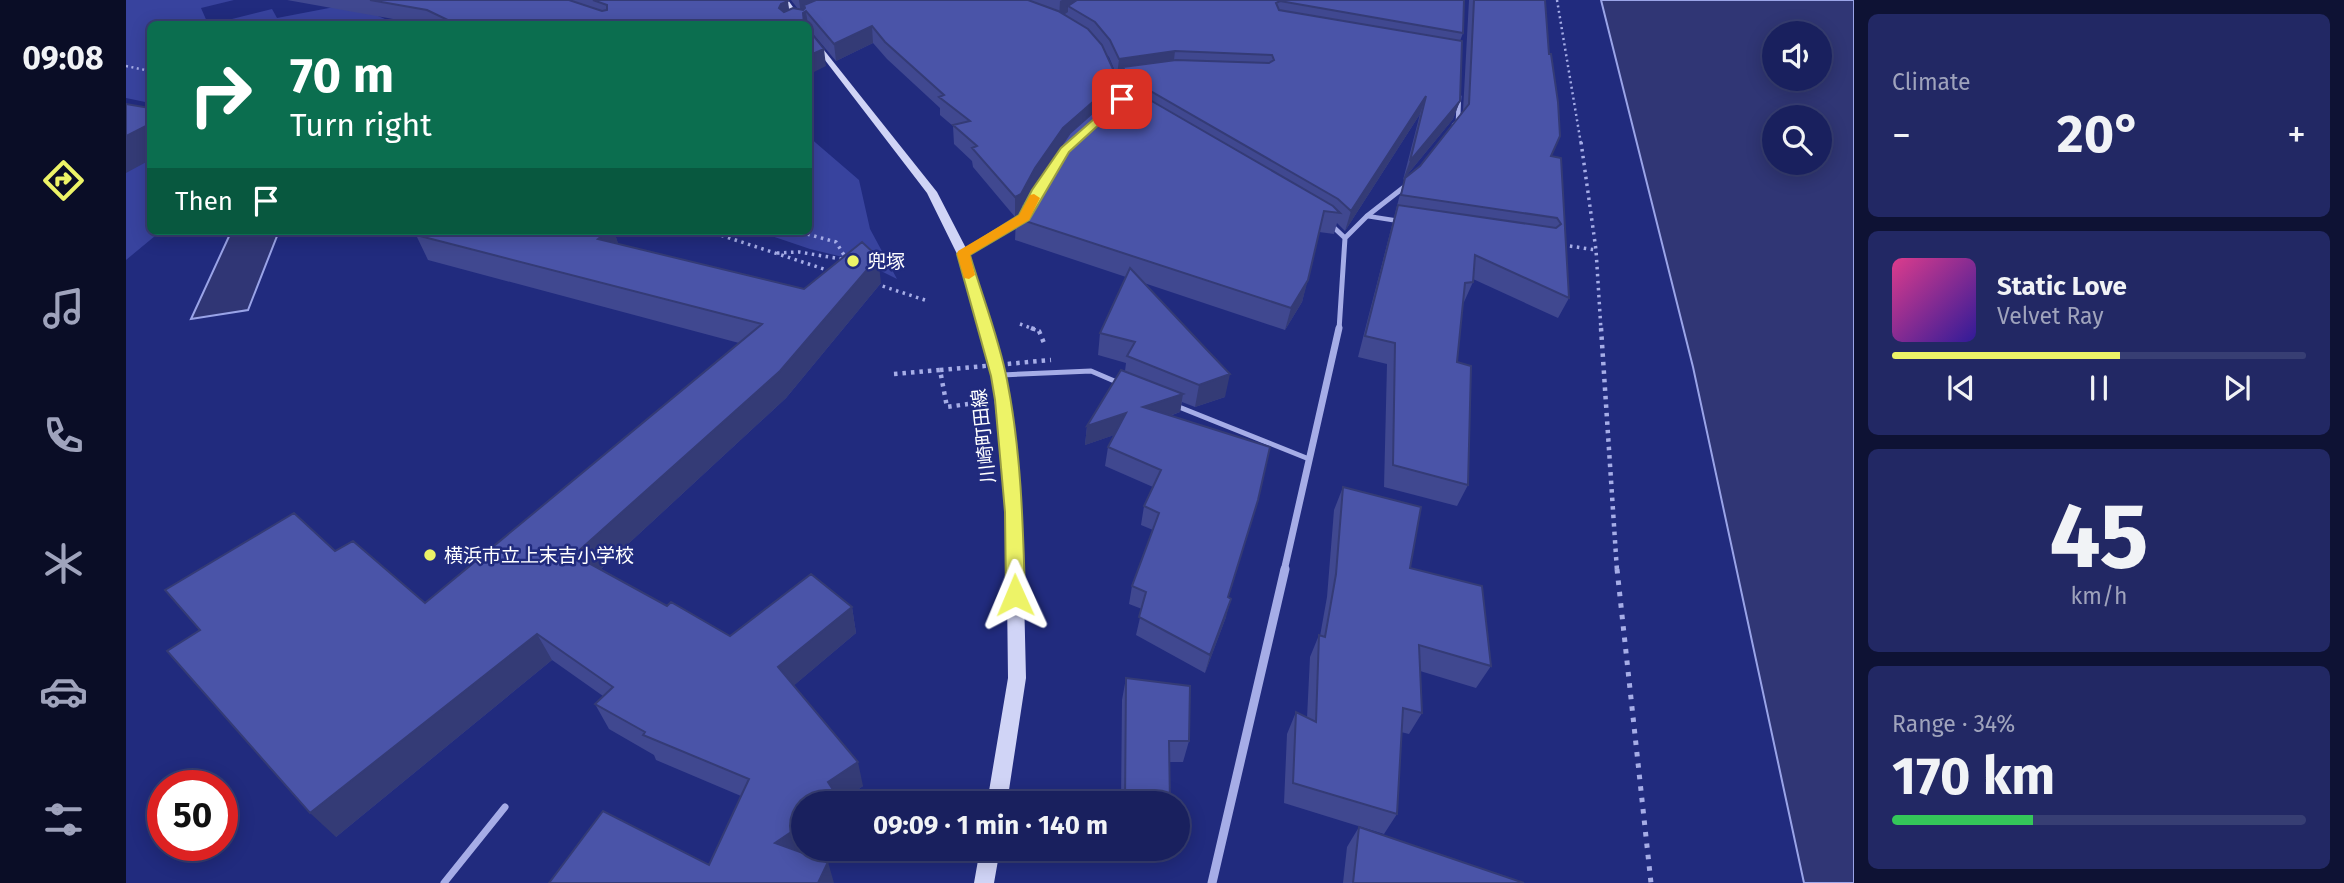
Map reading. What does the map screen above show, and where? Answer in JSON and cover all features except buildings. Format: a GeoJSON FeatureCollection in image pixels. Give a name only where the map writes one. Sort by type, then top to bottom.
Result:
{"type":"FeatureCollection","features":[{"type":"Feature","properties":{"kind":"main road"},"geometry":{"type":"LineString","coordinates":[[784,0],[799,21]]}},
{"type":"Feature","properties":{"kind":"main road","name":"川崎町田線"},"geometry":{"type":"LineString","coordinates":[[812,37],[932,192],[963,254],[999,376],[1014,512],[1017,678],[999,791]]}},
{"type":"Feature","properties":{"kind":"main road"},"geometry":{"type":"LineString","coordinates":[[984,883],[988,861]]}},
{"type":"Feature","properties":{"kind":"street"},"geometry":{"type":"LineString","coordinates":[[1450,131],[1458,121],[1459,94]]}},
{"type":"Feature","properties":{"kind":"street"},"geometry":{"type":"LineString","coordinates":[[1212,883],[1339,334],[1345,238],[1409,182]]}},
{"type":"Feature","properties":{"kind":"street"},"geometry":{"type":"LineString","coordinates":[[1321,217],[1345,238]]}},
{"type":"Feature","properties":{"kind":"lane"},"geometry":{"type":"LineString","coordinates":[[801,21],[809,15]]}},
{"type":"Feature","properties":{"kind":"lane"},"geometry":{"type":"LineString","coordinates":[[1367,216],[1405,222]]}},
{"type":"Feature","properties":{"kind":"lane"},"geometry":{"type":"LineString","coordinates":[[963,254],[1024,217]]}},
{"type":"Feature","properties":{"kind":"lane"},"geometry":{"type":"LineString","coordinates":[[999,376],[1091,372],[1129,387]]}},
{"type":"Feature","properties":{"kind":"lane"},"geometry":{"type":"LineString","coordinates":[[1168,402],[1309,459]]}},
{"type":"Feature","properties":{"kind":"lane"},"geometry":{"type":"LineString","coordinates":[[444,883],[505,807]]}},
{"type":"Feature","properties":{"kind":"path"},"geometry":{"type":"LineString","coordinates":[[1557,0],[1596,250],[1618,587],[1651,883]]}},
{"type":"Feature","properties":{"kind":"path"},"geometry":{"type":"LineString","coordinates":[[126,66],[147,70]]}},
{"type":"Feature","properties":{"kind":"path"},"geometry":{"type":"LineString","coordinates":[[720,235],[836,272]]}},
{"type":"Feature","properties":{"kind":"path"},"geometry":{"type":"LineString","coordinates":[[772,253],[799,252],[847,260],[836,242],[811,235]]}},
{"type":"Feature","properties":{"kind":"path"},"geometry":{"type":"LineString","coordinates":[[1560,245],[1596,250]]}},
{"type":"Feature","properties":{"kind":"path"},"geometry":{"type":"LineString","coordinates":[[874,283],[928,301]]}},
{"type":"Feature","properties":{"kind":"path"},"geometry":{"type":"LineString","coordinates":[[894,374],[1051,360]]}},
{"type":"Feature","properties":{"kind":"path"},"geometry":{"type":"LineString","coordinates":[[940,370],[947,407]]}},
{"type":"Feature","properties":{"kind":"shaded area"},"geometry":{"type":"Polygon","coordinates":[[[126,0],[234,0],[201,8],[207,21],[147,21],[147,102],[126,98],[126,0]]]}},
{"type":"Feature","properties":{"kind":"shaded area"},"geometry":{"type":"Polygon","coordinates":[[[1601,0],[1854,0],[1854,883],[1804,883],[1693,367],[1601,0]]]}},
{"type":"Feature","properties":{"kind":"shaded area"},"geometry":{"type":"Polygon","coordinates":[[[350,4],[388,21],[224,21],[272,9],[277,18],[350,4]]]}},
{"type":"Feature","properties":{"kind":"shaded area"},"geometry":{"type":"Polygon","coordinates":[[[126,122],[147,125],[147,235],[156,235],[126,260],[126,122]]]}},
{"type":"Feature","properties":{"kind":"shaded area"},"geometry":{"type":"Polygon","coordinates":[[[812,140],[859,180],[870,229],[897,279],[863,262],[810,249],[769,235],[812,235],[812,140]]]}},
{"type":"Feature","properties":{"kind":"shaded area"},"geometry":{"type":"Polygon","coordinates":[[[230,235],[277,235],[248,310],[191,319],[230,235]]]}},
{"type":"Feature","properties":{"kind":"slow traffic"},"geometry":{"type":"LineString","coordinates":[[969,275],[963,254],[1024,217],[1034,198]]}},
{"type":"Feature","properties":{"kind":"place","name":"兜塚"},"geometry":{"type":"Point","coordinates":[853,261]}},
{"type":"Feature","properties":{"kind":"place","name":"横浜市立上末吉小学校"},"geometry":{"type":"Point","coordinates":[430,555]}},
{"type":"Feature","properties":{"kind":"route"},"geometry":{"type":"LineString","coordinates":[[1015,595],[1014,512],[1003,400],[999,376],[963,254],[1024,217],[1038,190],[1065,150],[1122,99]]}}]}
